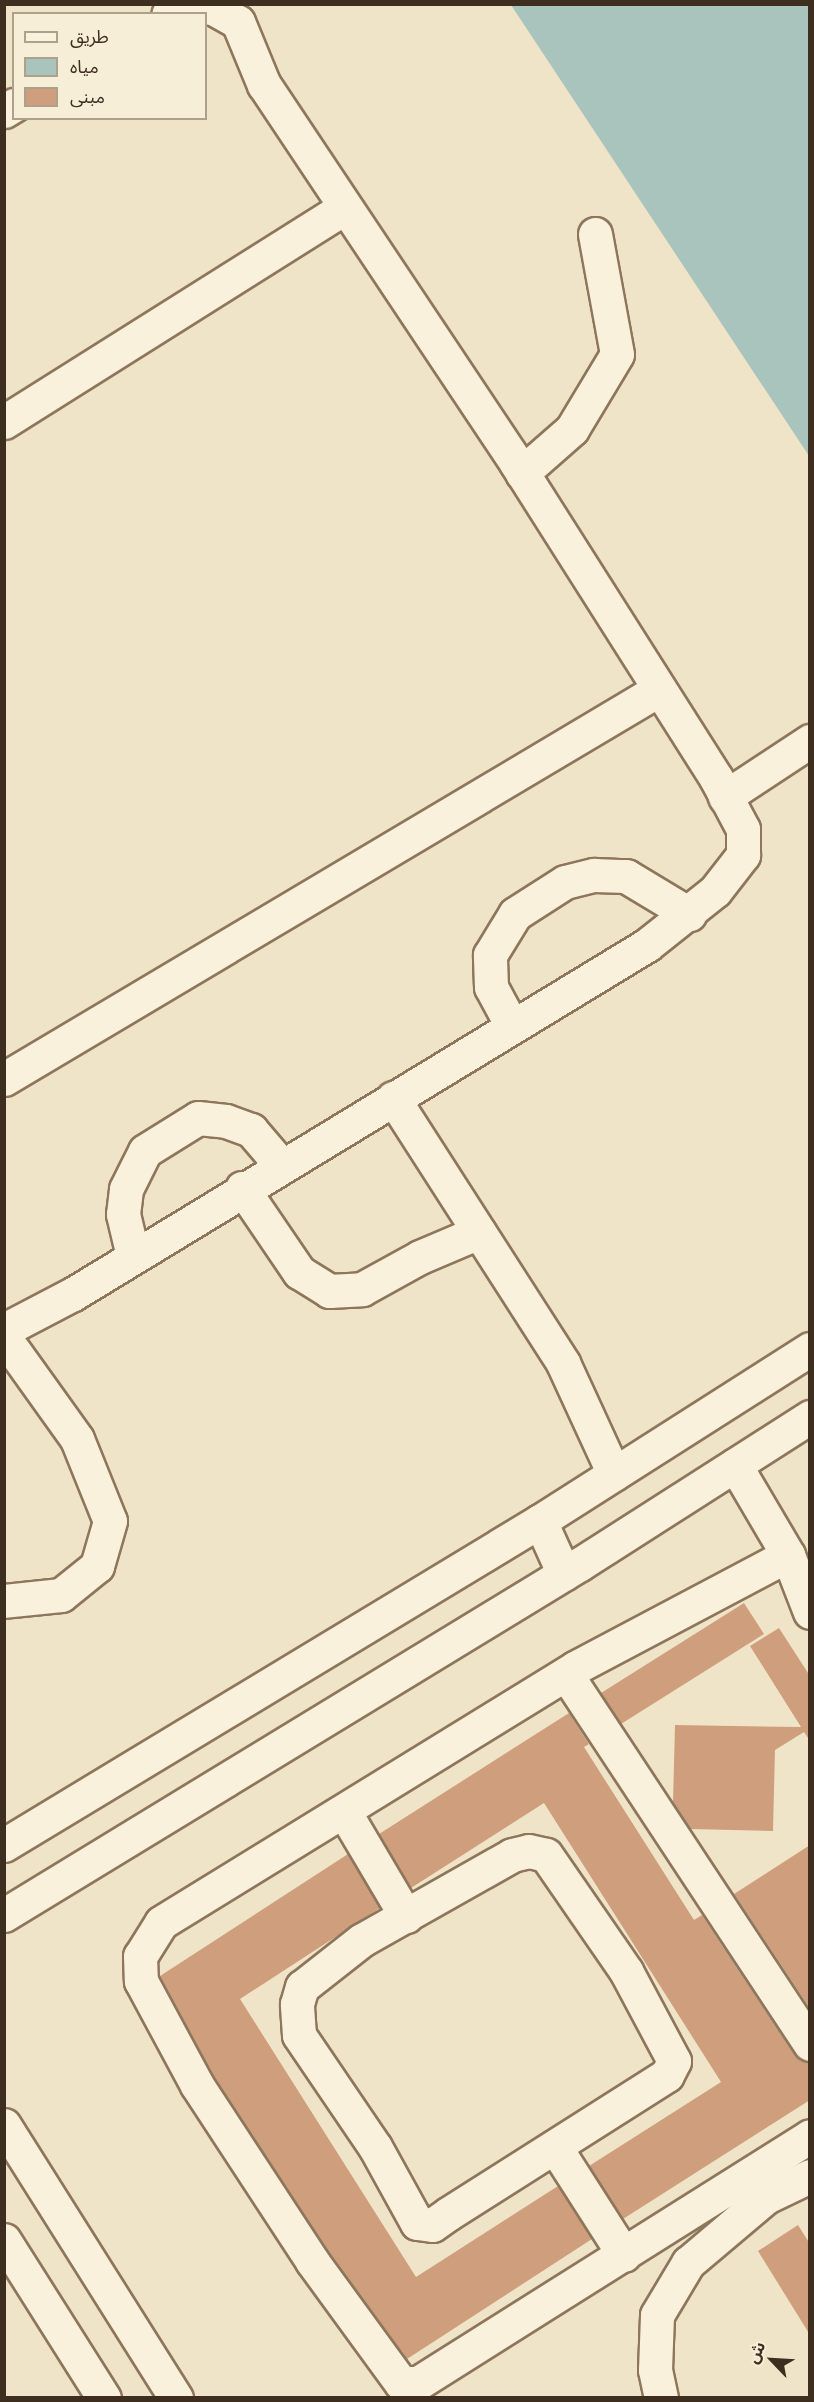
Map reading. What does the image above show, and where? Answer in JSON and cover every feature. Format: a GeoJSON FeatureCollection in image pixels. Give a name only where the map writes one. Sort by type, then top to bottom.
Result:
{"type":"FeatureCollection","features":[{"type":"Feature","properties":{"kind":"street"},"geometry":{"type":"LineString","coordinates":[[4,1330],[133,1256],[512,1026],[689,914],[716,891],[743,855],[743,829],[725,797],[522,473],[264,85],[238,22],[213,8],[183,5],[171,12]]}},
{"type":"Feature","properties":{"kind":"street"},"geometry":{"type":"LineString","coordinates":[[4,422],[344,208]]}},
{"type":"Feature","properties":{"kind":"street"},"geometry":{"type":"LineString","coordinates":[[522,473],[572,429],[617,354],[595,234]]}},
{"type":"Feature","properties":{"kind":"street"},"geometry":{"type":"LineString","coordinates":[[4,1079],[658,690]]}},
{"type":"Feature","properties":{"kind":"street"},"geometry":{"type":"LineString","coordinates":[[725,797],[810,741]]}},
{"type":"Feature","properties":{"kind":"street"},"geometry":{"type":"LineString","coordinates":[[512,1026],[491,987],[490,955],[515,914],[565,882],[594,875],[626,876],[689,914]]}},
{"type":"Feature","properties":{"kind":"street"},"geometry":{"type":"LineString","coordinates":[[393,1098],[563,1363],[614,1474]]}},
{"type":"Feature","properties":{"kind":"street"},"geometry":{"type":"LineString","coordinates":[[133,1256],[123,1214],[126,1189],[145,1151],[198,1118],[226,1121],[251,1130],[281,1165]]}},
{"type":"Feature","properties":{"kind":"street"},"geometry":{"type":"LineString","coordinates":[[242,1188],[299,1272],[328,1292],[362,1289],[420,1257],[479,1232]]}},
{"type":"Feature","properties":{"kind":"street"},"geometry":{"type":"LineString","coordinates":[[4,1337],[77,1439],[110,1521],[97,1566],[61,1595],[4,1601]]}},
{"type":"Feature","properties":{"kind":"street"},"geometry":{"type":"LineString","coordinates":[[4,1845],[540,1521],[810,1348]]}},
{"type":"Feature","properties":{"kind":"street"},"geometry":{"type":"LineString","coordinates":[[4,1916],[564,1574],[810,1417]]}},
{"type":"Feature","properties":{"kind":"street"},"geometry":{"type":"LineString","coordinates":[[735,1465],[788,1555],[810,1612]]}},
{"type":"Feature","properties":{"kind":"street"},"geometry":{"type":"LineString","coordinates":[[540,1521],[564,1574]]}},
{"type":"Feature","properties":{"kind":"street"},"geometry":{"type":"LineString","coordinates":[[788,1555],[566,1674],[345,1812],[161,1923],[140,1956],[141,1981],[151,2005],[197,2085],[312,2261],[401,2383],[418,2383],[810,2136]]}},
{"type":"Feature","properties":{"kind":"street"},"geometry":{"type":"LineString","coordinates":[[566,1674],[810,2044]]}},
{"type":"Feature","properties":{"kind":"street"},"geometry":{"type":"LineString","coordinates":[[345,1812],[406,1916]]}},
{"type":"Feature","properties":{"kind":"street"},"geometry":{"type":"LineString","coordinates":[[529,1851],[546,1855],[626,1971],[674,2061],[667,2075],[555,2147],[432,2225],[411,2218],[375,2147],[299,2035],[297,2004],[307,1980],[362,1940],[512,1855],[529,1851]]}},
{"type":"Feature","properties":{"kind":"street"},"geometry":{"type":"LineString","coordinates":[[4,2126],[176,2397]]}},
{"type":"Feature","properties":{"kind":"street"},"geometry":{"type":"LineString","coordinates":[[555,2147],[624,2255]]}},
{"type":"Feature","properties":{"kind":"street"},"geometry":{"type":"LineString","coordinates":[[661,2397],[655,2370],[657,2315],[688,2264],[766,2197],[810,2176]]}},
{"type":"Feature","properties":{"kind":"street"},"geometry":{"type":"LineString","coordinates":[[4,2240],[104,2397]]}},
{"type":"Feature","properties":{"kind":"water"},"geometry":{"type":"Polygon","coordinates":[[[511,5],[809,5],[809,456],[511,5]]]}},
{"type":"Feature","properties":{"kind":"building"},"geometry":{"type":"Polygon","coordinates":[[[744,1603],[764,1634],[621,1724],[601,1693],[744,1603]]]}},
{"type":"Feature","properties":{"kind":"building"},"geometry":{"type":"Polygon","coordinates":[[[779,1628],[810,1676],[810,1741],[804,1732],[775,1750],[773,1831],[690,1829],[673,1802],[675,1725],[801,1727],[750,1646],[779,1628]]]}},
{"type":"Feature","properties":{"kind":"building"},"geometry":{"type":"Polygon","coordinates":[[[569,1713],[589,1744],[584,1747],[694,1920],[702,1915],[794,2054],[810,2062],[810,2100],[623,2219],[589,2166],[721,2082],[544,1803],[411,1888],[379,1834],[569,1713]]]}},
{"type":"Feature","properties":{"kind":"building"},"geometry":{"type":"Polygon","coordinates":[[[810,1845],[810,2009],[734,1894],[810,1845]]]}},
{"type":"Feature","properties":{"kind":"building"},"geometry":{"type":"Polygon","coordinates":[[[348,1854],[380,1908],[240,1999],[416,2277],[558,2186],[592,2239],[407,2359],[327,2250],[213,2075],[160,1976],[348,1854]]]}},
{"type":"Feature","properties":{"kind":"building"},"geometry":{"type":"Polygon","coordinates":[[[798,2225],[810,2244],[810,2335],[758,2251],[798,2225]]]}}]}
